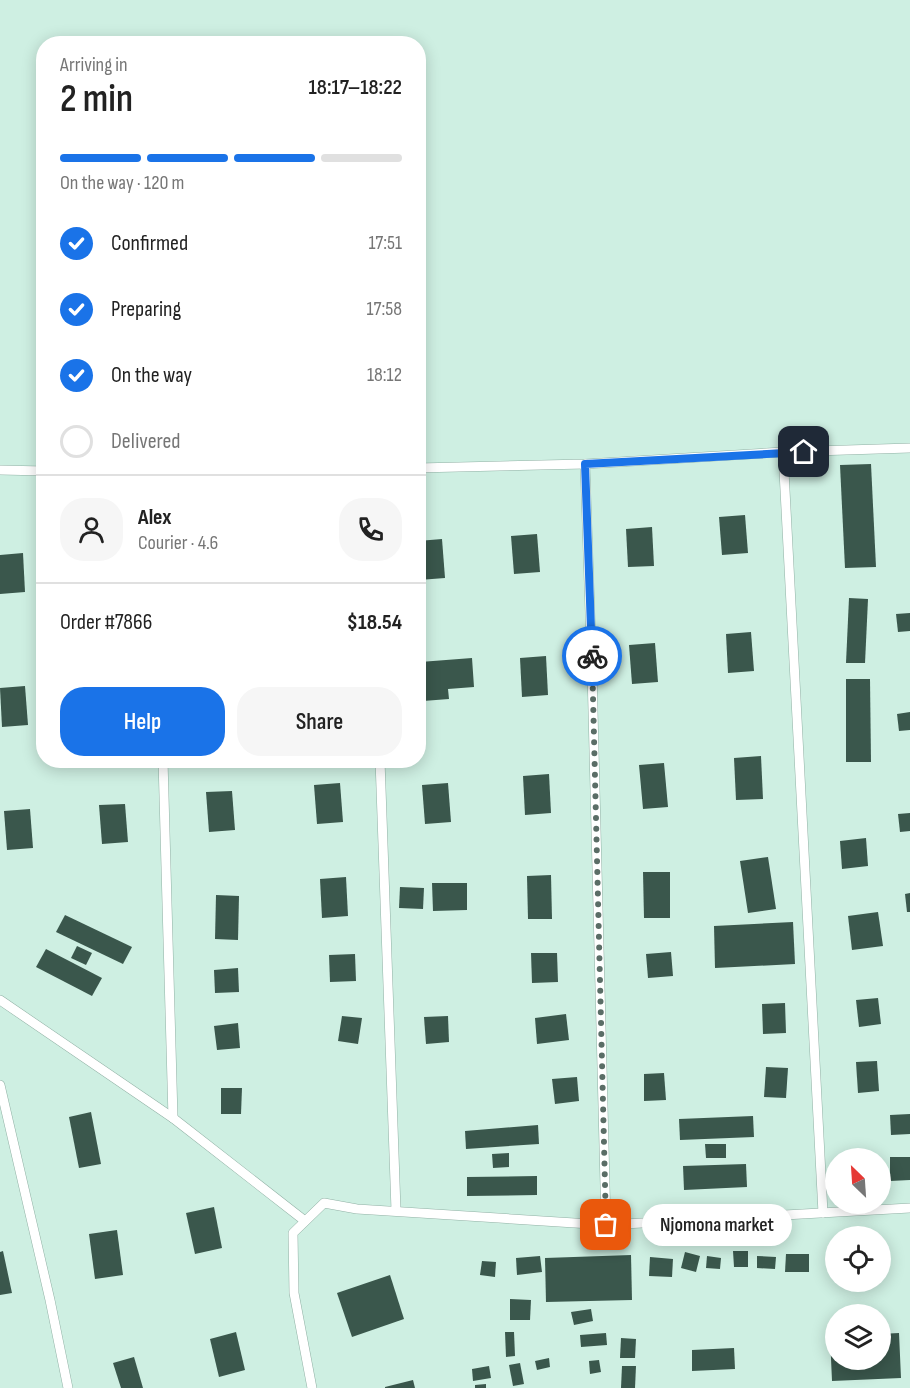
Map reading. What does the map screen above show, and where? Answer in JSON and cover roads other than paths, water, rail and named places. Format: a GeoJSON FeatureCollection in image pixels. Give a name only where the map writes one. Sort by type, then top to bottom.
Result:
{"type":"FeatureCollection","features":[{"type":"Feature","properties":{"kind":"lane"},"geometry":{"type":"LineString","coordinates":[[426,468],[585,464],[783,452],[910,448]]}},
{"type":"Feature","properties":{"kind":"lane"},"geometry":{"type":"LineString","coordinates":[[783,452],[823,1213]]}},
{"type":"Feature","properties":{"kind":"lane"},"geometry":{"type":"LineString","coordinates":[[585,464],[606,1225]]}},
{"type":"Feature","properties":{"kind":"lane"},"geometry":{"type":"LineString","coordinates":[[0,470],[36,471]]}},
{"type":"Feature","properties":{"kind":"lane"},"geometry":{"type":"LineString","coordinates":[[163,768],[173,1118]]}},
{"type":"Feature","properties":{"kind":"lane"},"geometry":{"type":"LineString","coordinates":[[380,768],[396,1210]]}},
{"type":"Feature","properties":{"kind":"lane"},"geometry":{"type":"LineString","coordinates":[[0,1000],[173,1118],[305,1221]]}},
{"type":"Feature","properties":{"kind":"lane"},"geometry":{"type":"LineString","coordinates":[[0,1085],[68,1388]]}},
{"type":"Feature","properties":{"kind":"lane"},"geometry":{"type":"LineString","coordinates":[[312,1388],[294,1293],[293,1233],[324,1203],[357,1209],[606,1225],[910,1208]]}},
{"type":"Feature","properties":{"kind":"place","name":"Njomona market"},"geometry":{"type":"Point","coordinates":[606,1225]}}]}
